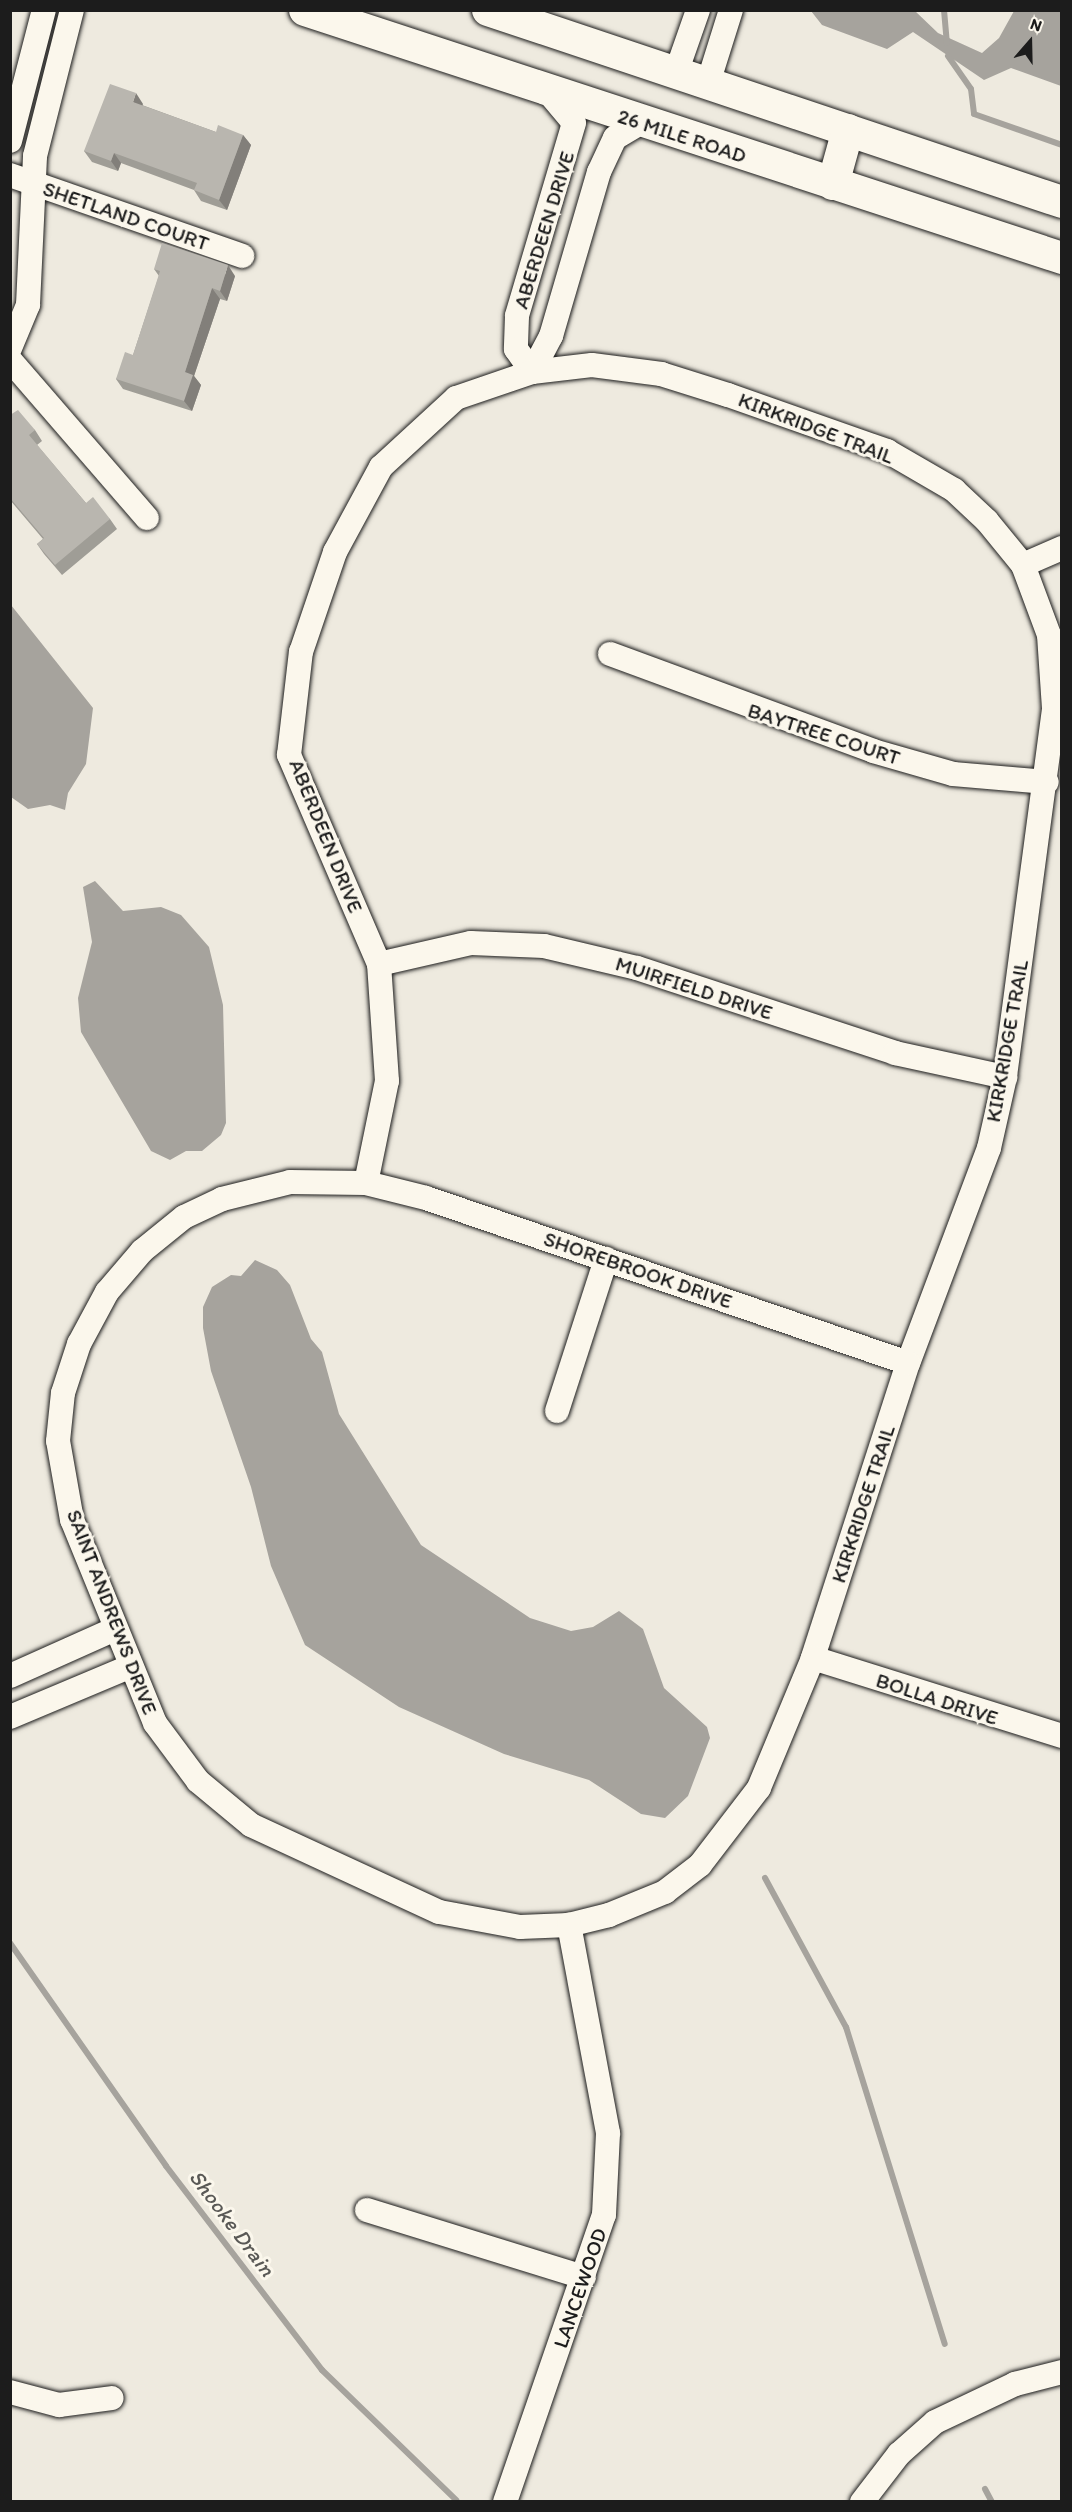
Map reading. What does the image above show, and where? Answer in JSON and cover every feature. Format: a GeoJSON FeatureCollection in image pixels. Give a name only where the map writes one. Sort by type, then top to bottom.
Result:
{"type":"FeatureCollection","features":[{"type":"Feature","properties":{"kind":"main road","name":"26 MILE ROAD"},"geometry":{"type":"LineString","coordinates":[[304,10],[390,23],[548,92],[638,124],[1062,258]]}},
{"type":"Feature","properties":{"kind":"main road"},"geometry":{"type":"LineString","coordinates":[[488,10],[709,80],[848,130],[1062,202]]}},
{"type":"Feature","properties":{"kind":"main road"},"geometry":{"type":"LineString","coordinates":[[833,184],[848,130]]}},
{"type":"Feature","properties":{"kind":"street"},"geometry":{"type":"LineString","coordinates":[[10,141],[44,10]]}},
{"type":"Feature","properties":{"kind":"street"},"geometry":{"type":"LineString","coordinates":[[10,348],[28,305],[21,179],[72,10]]}},
{"type":"Feature","properties":{"kind":"street"},"geometry":{"type":"LineString","coordinates":[[677,70],[698,10]]}},
{"type":"Feature","properties":{"kind":"street"},"geometry":{"type":"LineString","coordinates":[[709,80],[731,10]]}},
{"type":"Feature","properties":{"kind":"street","name":"ABERDEEN DRIVE"},"geometry":{"type":"LineString","coordinates":[[532,372],[516,349],[517,316],[574,123],[548,92]]}},
{"type":"Feature","properties":{"kind":"street","name":"ABERDEEN DRIVE"},"geometry":{"type":"LineString","coordinates":[[366,1183],[387,1081],[379,964],[290,755],[302,652],[335,552],[381,467],[456,398],[532,372],[551,336],[569,267],[615,138],[638,124]]}},
{"type":"Feature","properties":{"kind":"street","name":"SHETLAND COURT"},"geometry":{"type":"LineString","coordinates":[[21,179],[242,256]]}},
{"type":"Feature","properties":{"kind":"street"},"geometry":{"type":"LineString","coordinates":[[534,258],[569,267]]}},
{"type":"Feature","properties":{"kind":"street"},"geometry":{"type":"LineString","coordinates":[[10,360],[147,518]]}},
{"type":"Feature","properties":{"kind":"street","name":"KIRKRIDGE TRAIL"},"geometry":{"type":"LineString","coordinates":[[532,372],[592,365],[661,374],[886,451],[954,490],[1023,565],[1049,635],[1054,709],[1047,782],[1005,1077],[988,1148],[908,1363],[813,1658],[779,1746],[727,1837],[665,1892],[569,1925]]}},
{"type":"Feature","properties":{"kind":"street"},"geometry":{"type":"LineString","coordinates":[[1023,565],[1062,548]]}},
{"type":"Feature","properties":{"kind":"street","name":"BAYTREE COURT"},"geometry":{"type":"LineString","coordinates":[[610,654],[720,699],[873,751],[953,774],[1047,782]]}},
{"type":"Feature","properties":{"kind":"street","name":"MUIRFIELD DRIVE"},"geometry":{"type":"LineString","coordinates":[[379,964],[471,943],[544,946],[637,968],[895,1053],[1005,1077]]}},
{"type":"Feature","properties":{"kind":"street","name":"SAINT ANDREWS DRIVE"},"geometry":{"type":"LineString","coordinates":[[366,1183],[290,1182],[222,1199],[184,1218],[142,1251],[107,1292],[79,1344],[63,1393],[58,1441],[72,1520],[129,1667],[174,1754],[223,1805],[251,1825],[462,1919],[519,1927],[569,1925]]}},
{"type":"Feature","properties":{"kind":"street","name":"SHOREBROOK DRIVE"},"geometry":{"type":"LineString","coordinates":[[366,1183],[426,1198],[908,1363]]}},
{"type":"Feature","properties":{"kind":"street"},"geometry":{"type":"LineString","coordinates":[[556,1411],[606,1259]]}},
{"type":"Feature","properties":{"kind":"street"},"geometry":{"type":"LineString","coordinates":[[10,1676],[115,1629]]}},
{"type":"Feature","properties":{"kind":"street","name":"BOLLA DRIVE"},"geometry":{"type":"LineString","coordinates":[[813,1658],[1062,1736]]}},
{"type":"Feature","properties":{"kind":"street"},"geometry":{"type":"LineString","coordinates":[[10,1718],[129,1667]]}},
{"type":"Feature","properties":{"kind":"street","name":"LANCEWOOD"},"geometry":{"type":"LineString","coordinates":[[505,2502],[604,2215],[608,2133],[569,1925]]}},
{"type":"Feature","properties":{"kind":"street"},"geometry":{"type":"LineString","coordinates":[[367,2210],[584,2277]]}},
{"type":"Feature","properties":{"kind":"street"},"geometry":{"type":"LineString","coordinates":[[861,2502],[899,2454],[935,2422],[1005,2389],[1062,2372]]}},
{"type":"Feature","properties":{"kind":"street"},"geometry":{"type":"LineString","coordinates":[[10,2392],[59,2405],[112,2398]]}},
{"type":"Feature","properties":{"kind":"shaded area"},"geometry":{"type":"Polygon","coordinates":[[[811,11],[915,11],[938,33],[982,53],[999,38],[1014,11],[1061,11],[1061,86],[1011,68],[984,80],[913,32],[887,49],[822,25],[811,11]]]}},
{"type":"Feature","properties":{"kind":"shaded area"},"geometry":{"type":"Polygon","coordinates":[[[11,605],[93,708],[86,764],[68,793],[65,810],[50,805],[28,809],[11,797],[11,605]]]}},
{"type":"Feature","properties":{"kind":"shaded area"},"geometry":{"type":"Polygon","coordinates":[[[95,881],[123,911],[161,907],[181,915],[209,947],[223,1005],[226,1123],[221,1135],[202,1151],[186,1151],[170,1160],[151,1151],[81,1032],[78,998],[92,942],[83,887],[95,881]]]}},
{"type":"Feature","properties":{"kind":"shaded area"},"geometry":{"type":"Polygon","coordinates":[[[255,1260],[277,1270],[290,1285],[311,1339],[322,1352],[339,1414],[421,1545],[530,1618],[571,1631],[593,1627],[619,1611],[643,1629],[664,1688],[707,1727],[710,1738],[688,1796],[665,1818],[641,1814],[589,1780],[504,1754],[399,1707],[305,1645],[271,1566],[251,1487],[211,1371],[203,1328],[203,1307],[212,1287],[231,1275],[241,1276],[255,1260]]]}},
{"type":"Feature","properties":{"kind":"building"},"geometry":{"type":"Polygon","coordinates":[[[110,84],[136,93],[133,102],[216,132],[218,125],[243,135],[219,200],[194,190],[197,183],[114,153],[111,161],[84,151],[110,84]]]}},
{"type":"Feature","properties":{"kind":"building"},"geometry":{"type":"Polygon","coordinates":[[[162,243],[228,265],[220,291],[212,288],[185,372],[193,375],[184,401],[116,379],[125,352],[133,355],[160,271],[154,269],[162,243]]]}},
{"type":"Feature","properties":{"kind":"building"},"geometry":{"type":"Polygon","coordinates":[[[18,410],[35,430],[29,435],[86,503],[93,497],[110,519],[55,565],[37,544],[44,538],[10,498],[10,415],[18,410]]]}},
{"type":"Feature","properties":{"kind":"waterway"},"geometry":{"type":"LineString","coordinates":[[944,10],[947,43]]}},
{"type":"Feature","properties":{"kind":"waterway"},"geometry":{"type":"LineString","coordinates":[[948,56],[971,89],[974,114],[1062,145]]}},
{"type":"Feature","properties":{"kind":"waterway"},"geometry":{"type":"LineString","coordinates":[[765,1878],[846,2027],[945,2344]]}},
{"type":"Feature","properties":{"kind":"waterway","name":"Shooke Drain"},"geometry":{"type":"LineString","coordinates":[[10,1943],[166,2166],[322,2370],[456,2500]]}},
{"type":"Feature","properties":{"kind":"waterway"},"geometry":{"type":"LineString","coordinates":[[985,2489],[992,2502]]}}]}
